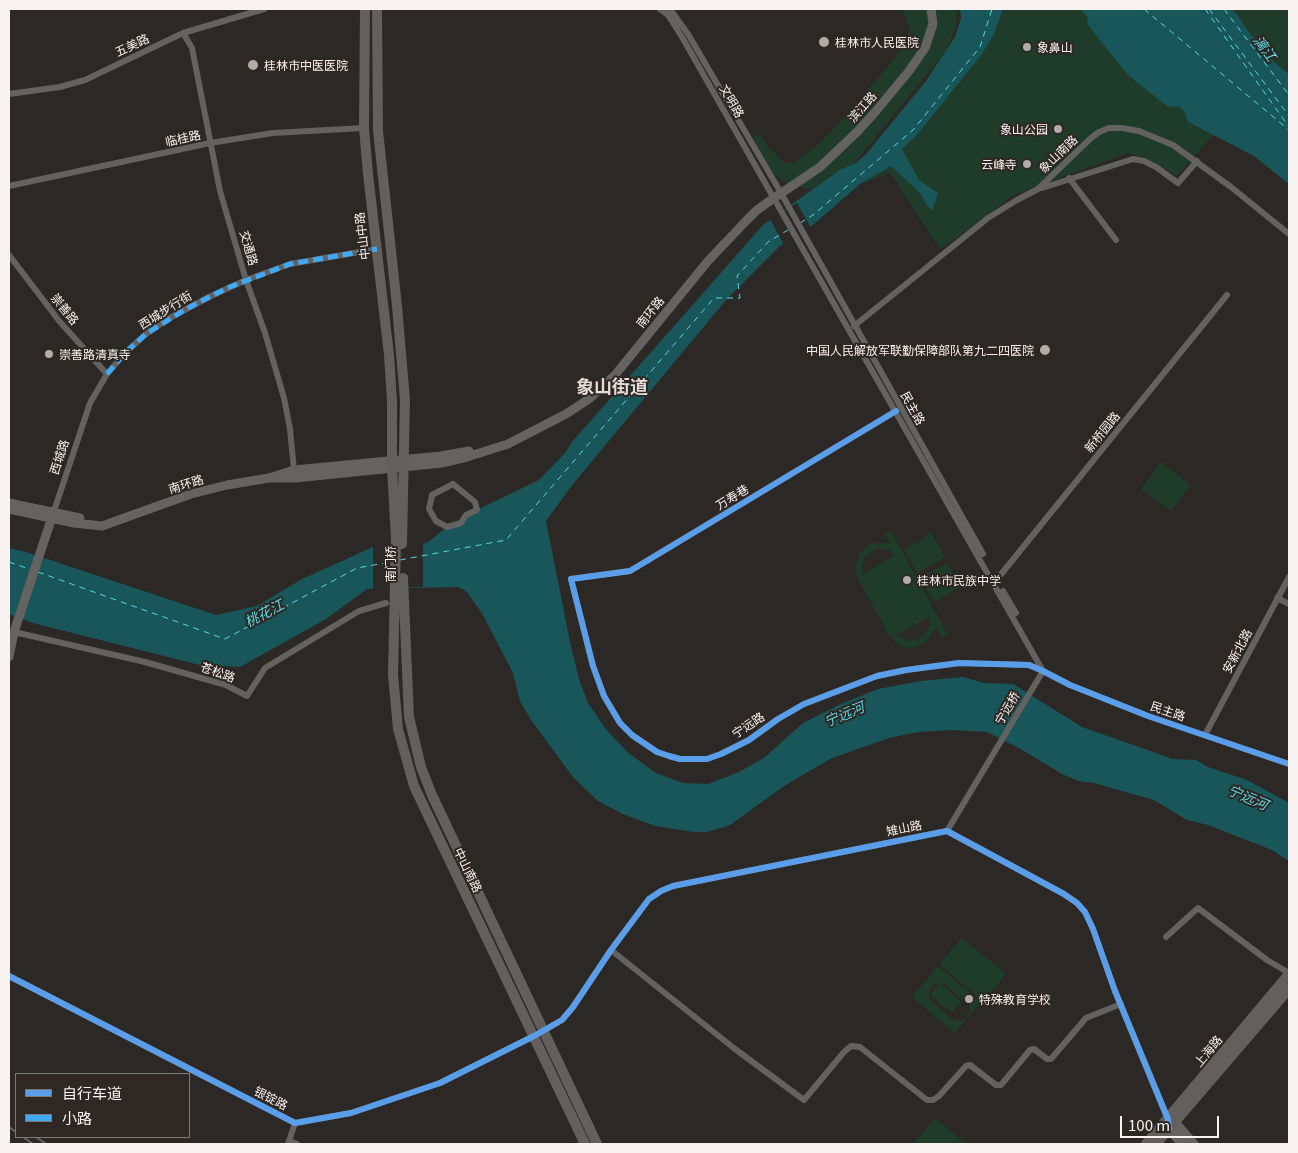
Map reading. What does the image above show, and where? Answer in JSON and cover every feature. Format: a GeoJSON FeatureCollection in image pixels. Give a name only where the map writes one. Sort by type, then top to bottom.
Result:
{"type":"FeatureCollection","features":[{"type":"Feature","properties":{"kind":"highway","name":"中山中路"},"geometry":{"type":"LineString","coordinates":[[365,9],[364,128],[389,355],[392,401],[392,464]]}},
{"type":"Feature","properties":{"kind":"highway"},"geometry":{"type":"LineString","coordinates":[[377,9],[378,131],[402,354],[405,400],[399,539]]}},
{"type":"Feature","properties":{"kind":"highway"},"geometry":{"type":"LineString","coordinates":[[392,464],[399,539]]}},
{"type":"Feature","properties":{"kind":"highway","name":"南门桥"},"geometry":{"type":"LineString","coordinates":[[399,539],[399,590]]}},
{"type":"Feature","properties":{"kind":"highway","name":"中山南路"},"geometry":{"type":"LineString","coordinates":[[399,590],[393,630],[393,675],[401,743],[411,778],[420,800],[597,1144]]}},
{"type":"Feature","properties":{"kind":"highway","name":"上海路"},"geometry":{"type":"LineString","coordinates":[[1156,1144],[1289,974]]}},
{"type":"Feature","properties":{"kind":"highway","name":"上海路"},"geometry":{"type":"LineString","coordinates":[[1146,1144],[1171,1123],[1289,989]]}},
{"type":"Feature","properties":{"kind":"highway","name":"中山南路"},"geometry":{"type":"LineString","coordinates":[[539,1033],[585,1144]]}},
{"type":"Feature","properties":{"kind":"main road","name":"滨江路"},"geometry":{"type":"LineString","coordinates":[[777,195],[820,167],[864,125],[909,71],[924,48],[933,24],[931,9]]}},
{"type":"Feature","properties":{"kind":"main road","name":"南环路"},"geometry":{"type":"LineString","coordinates":[[53,515],[113,522],[191,494],[227,485],[269,478],[294,470],[403,463],[466,452],[536,430],[589,399],[615,374],[708,261],[757,210],[777,195]]}},
{"type":"Feature","properties":{"kind":"main road","name":"南环路"},"geometry":{"type":"LineString","coordinates":[[269,478],[295,478],[392,464]]}},
{"type":"Feature","properties":{"kind":"main road"},"geometry":{"type":"LineString","coordinates":[[9,502],[53,515]]}},
{"type":"Feature","properties":{"kind":"main road"},"geometry":{"type":"LineString","coordinates":[[9,509],[53,515]]}},
{"type":"Feature","properties":{"kind":"main road","name":"西城路"},"geometry":{"type":"LineString","coordinates":[[9,657],[14,632],[53,515]]}},
{"type":"Feature","properties":{"kind":"main road"},"geometry":{"type":"LineString","coordinates":[[1171,1123],[1182,1144]]}},
{"type":"Feature","properties":{"kind":"main road"},"geometry":{"type":"LineString","coordinates":[[1171,1123],[1194,1144]]}},
{"type":"Feature","properties":{"kind":"street","name":"五美路"},"geometry":{"type":"LineString","coordinates":[[9,94],[85,80],[183,33],[264,9]]}},
{"type":"Feature","properties":{"kind":"street","name":"文明路"},"geometry":{"type":"LineString","coordinates":[[660,9],[674,23],[777,195],[787,204],[805,236]]}},
{"type":"Feature","properties":{"kind":"street","name":"文明路"},"geometry":{"type":"LineString","coordinates":[[670,9],[684,28],[777,195],[780,208]]}},
{"type":"Feature","properties":{"kind":"street","name":"交通路"},"geometry":{"type":"LineString","coordinates":[[183,33],[192,48],[220,191],[284,398],[290,429],[294,470]]}},
{"type":"Feature","properties":{"kind":"street","name":"临桂路"},"geometry":{"type":"LineString","coordinates":[[9,186],[210,143],[273,133],[364,128]]}},
{"type":"Feature","properties":{"kind":"street","name":"象山南路"},"geometry":{"type":"LineString","coordinates":[[854,326],[988,218],[1038,189],[1091,138],[1109,128],[1131,129],[1173,145],[1196,160],[1289,234]]}},
{"type":"Feature","properties":{"kind":"street"},"geometry":{"type":"LineString","coordinates":[[1038,189],[1133,159],[1144,161],[1156,167],[1178,183],[1196,160]]}},
{"type":"Feature","properties":{"kind":"street"},"geometry":{"type":"LineString","coordinates":[[1068,178],[1116,240]]}},
{"type":"Feature","properties":{"kind":"street","name":"民主路"},"geometry":{"type":"LineString","coordinates":[[780,208],[996,581]]}},
{"type":"Feature","properties":{"kind":"street","name":"民主路"},"geometry":{"type":"LineString","coordinates":[[805,236],[1032,644],[1043,670],[1070,685],[1148,716],[1289,764]]}},
{"type":"Feature","properties":{"kind":"street"},"geometry":{"type":"LineString","coordinates":[[246,280],[290,264],[377,249]]}},
{"type":"Feature","properties":{"kind":"street","name":"崇善路"},"geometry":{"type":"LineString","coordinates":[[9,256],[60,322],[107,374]]}},
{"type":"Feature","properties":{"kind":"street","name":"西城步行街"},"geometry":{"type":"LineString","coordinates":[[107,374],[126,352],[159,325],[209,297],[246,280]]}},
{"type":"Feature","properties":{"kind":"street","name":"新桥园路"},"geometry":{"type":"LineString","coordinates":[[996,581],[1227,295]]}},
{"type":"Feature","properties":{"kind":"street","name":"西城路"},"geometry":{"type":"LineString","coordinates":[[53,515],[90,403],[107,374]]}},
{"type":"Feature","properties":{"kind":"street","name":"万寿巷"},"geometry":{"type":"LineString","coordinates":[[571,579],[630,571],[896,411]]}},
{"type":"Feature","properties":{"kind":"street"},"geometry":{"type":"LineString","coordinates":[[453,484],[476,502],[478,510],[466,515],[460,523],[447,527],[436,521],[429,509],[432,495],[453,484]]}},
{"type":"Feature","properties":{"kind":"street","name":"安新北路"},"geometry":{"type":"LineString","coordinates":[[1205,735],[1289,577]]}},
{"type":"Feature","properties":{"kind":"street","name":"宁远路"},"geometry":{"type":"LineString","coordinates":[[571,579],[593,666],[611,710],[620,723],[638,739],[657,752],[680,760],[707,759],[721,754],[749,740],[778,719],[804,704],[877,676],[906,670],[959,664],[1029,665],[1043,670]]}},
{"type":"Feature","properties":{"kind":"street"},"geometry":{"type":"LineString","coordinates":[[1277,598],[1289,604]]}},
{"type":"Feature","properties":{"kind":"street","name":"苍松路"},"geometry":{"type":"LineString","coordinates":[[14,632],[145,662],[226,685],[247,696],[265,668],[360,611],[386,603]]}},
{"type":"Feature","properties":{"kind":"street","name":"宁远桥"},"geometry":{"type":"LineString","coordinates":[[947,831],[1043,670]]}},
{"type":"Feature","properties":{"kind":"street"},"geometry":{"type":"LineString","coordinates":[[947,831],[1046,883],[1077,903],[1085,912],[1120,1004],[1171,1123]]}},
{"type":"Feature","properties":{"kind":"street","name":"雉山路"},"geometry":{"type":"LineString","coordinates":[[539,1033],[562,1020],[649,899],[660,890],[947,831]]}},
{"type":"Feature","properties":{"kind":"street"},"geometry":{"type":"LineString","coordinates":[[1166,937],[1198,908],[1267,960],[1289,974]]}},
{"type":"Feature","properties":{"kind":"street"},"geometry":{"type":"LineString","coordinates":[[611,950],[750,1060],[804,1100],[851,1046],[860,1048],[927,1100],[933,1100],[939,1096],[966,1066],[970,1065],[996,1086],[1001,1085],[1030,1050],[1034,1049],[1046,1059],[1051,1059],[1086,1018],[1120,1004]]}},
{"type":"Feature","properties":{"kind":"street","name":"银锭路"},"geometry":{"type":"LineString","coordinates":[[9,976],[295,1123],[351,1113],[440,1083],[539,1033]]}},
{"type":"Feature","properties":{"kind":"street"},"geometry":{"type":"LineString","coordinates":[[295,1123],[289,1142],[297,1144]]}},
{"type":"Feature","properties":{"kind":"green space","name":"象山公园"},"geometry":{"type":"Polygon","coordinates":[[[902,9],[957,9],[956,26],[946,51],[855,162],[868,175],[998,9],[1077,9],[1082,11],[1098,38],[1128,75],[1171,105],[1180,107],[1185,113],[1188,122],[1213,135],[1177,176],[1148,159],[1128,153],[1013,195],[940,249],[890,173],[860,184],[843,168],[814,188],[806,189],[785,181],[774,174],[756,146],[754,136],[760,134],[767,146],[785,163],[794,163],[820,143],[853,108],[908,42],[910,30],[902,9]]]}},
{"type":"Feature","properties":{"kind":"green space"},"geometry":{"type":"Polygon","coordinates":[[[1233,9],[1289,9],[1289,74],[1275,63],[1233,9]]]}},
{"type":"Feature","properties":{"kind":"green space"},"geometry":{"type":"Polygon","coordinates":[[[1161,462],[1190,485],[1171,511],[1141,489],[1161,462]]]}},
{"type":"Feature","properties":{"kind":"green space"},"geometry":{"type":"Polygon","coordinates":[[[891,531],[948,635],[942,638],[936,627],[927,641],[908,648],[900,646],[889,635],[856,575],[855,565],[860,553],[867,546],[874,543],[889,543],[885,534],[891,531]],[[876,549],[864,558],[863,574],[895,555],[888,549],[876,549]],[[929,617],[897,635],[909,641],[921,638],[928,630],[929,617]]]}},
{"type":"Feature","properties":{"kind":"green space"},"geometry":{"type":"Polygon","coordinates":[[[931,533],[945,557],[931,565],[918,541],[931,533]]]}},
{"type":"Feature","properties":{"kind":"green space"},"geometry":{"type":"Polygon","coordinates":[[[917,541],[931,565],[917,573],[904,549],[917,541]]]}},
{"type":"Feature","properties":{"kind":"green space"},"geometry":{"type":"Polygon","coordinates":[[[947,563],[961,587],[934,602],[920,578],[947,563]]]}},
{"type":"Feature","properties":{"kind":"green space"},"geometry":{"type":"Polygon","coordinates":[[[962,938],[1006,974],[983,1001],[939,964],[962,938]]]}},
{"type":"Feature","properties":{"kind":"green space"},"geometry":{"type":"Polygon","coordinates":[[[938,966],[981,1002],[955,1033],[912,997],[938,966]],[[939,983],[933,985],[929,990],[930,1000],[952,1019],[959,1021],[965,1019],[970,1012],[969,1005],[946,985],[939,983]]]}},
{"type":"Feature","properties":{"kind":"green space"},"geometry":{"type":"Polygon","coordinates":[[[939,983],[962,1002],[952,1013],[930,995],[939,983]]]}},
{"type":"Feature","properties":{"kind":"green space"},"geometry":{"type":"Polygon","coordinates":[[[935,1118],[966,1144],[913,1144],[935,1118]]]}},
{"type":"Feature","properties":{"kind":"water"},"geometry":{"type":"Polygon","coordinates":[[[960,9],[1003,9],[994,34],[982,54],[917,135],[902,149],[919,180],[938,193],[932,211],[921,194],[891,166],[860,184],[814,224],[779,247],[726,300],[573,484],[546,521],[571,647],[579,679],[588,703],[605,728],[627,752],[656,773],[683,783],[708,784],[739,772],[764,758],[803,723],[841,704],[878,689],[921,681],[963,677],[984,683],[1013,684],[1082,727],[1173,759],[1196,760],[1208,767],[1247,780],[1289,803],[1289,861],[1272,850],[1208,825],[1187,820],[1154,800],[1094,783],[1079,781],[1062,774],[1019,748],[987,732],[954,730],[918,732],[889,738],[832,758],[784,786],[730,825],[707,832],[655,826],[623,814],[598,801],[573,777],[531,720],[520,701],[513,673],[483,615],[467,592],[458,587],[367,589],[326,619],[240,667],[200,665],[33,623],[9,614],[9,548],[216,615],[257,606],[302,579],[373,547],[427,543],[447,527],[477,510],[539,480],[566,452],[571,443],[763,225],[841,169],[855,164],[866,154],[926,81],[955,37],[961,18],[960,9]]]}},
{"type":"Feature","properties":{"kind":"water"},"geometry":{"type":"Polygon","coordinates":[[[1077,9],[1233,9],[1275,63],[1289,74],[1289,184],[1254,156],[1188,122],[1185,113],[1180,107],[1167,106],[1128,75],[1087,23],[1088,18],[1082,11],[1077,9]]]}},
{"type":"Feature","properties":{"kind":"pier"},"geometry":{"type":"Polygon","coordinates":[[[797,203],[811,228],[784,245],[770,219],[797,203]]]}},
{"type":"Feature","properties":{"kind":"pier"},"geometry":{"type":"Polygon","coordinates":[[[423,543],[423,587],[373,589],[373,547],[423,543]]]}},
{"type":"Feature","properties":{"kind":"ferry route"},"geometry":{"type":"LineString","coordinates":[[800,223],[813,215],[913,130],[980,47],[992,9]]}},
{"type":"Feature","properties":{"kind":"ferry route"},"geometry":{"type":"LineString","coordinates":[[1144,9],[1289,130]]}},
{"type":"Feature","properties":{"kind":"ferry route"},"geometry":{"type":"LineString","coordinates":[[1205,9],[1289,127]]}},
{"type":"Feature","properties":{"kind":"ferry route"},"geometry":{"type":"LineString","coordinates":[[1209,9],[1289,116]]}},
{"type":"Feature","properties":{"kind":"ferry route"},"geometry":{"type":"LineString","coordinates":[[1224,9],[1289,95]]}},
{"type":"Feature","properties":{"kind":"ferry route"},"geometry":{"type":"LineString","coordinates":[[400,560],[506,540],[714,298],[740,298],[737,276],[768,242],[788,230]]}},
{"type":"Feature","properties":{"kind":"ferry route"},"geometry":{"type":"LineString","coordinates":[[9,562],[32,570]]}},
{"type":"Feature","properties":{"kind":"ferry route"},"geometry":{"type":"LineString","coordinates":[[38,572],[225,639],[357,568],[391,562]]}},
{"type":"Feature","properties":{"kind":"railway"},"geometry":{"type":"LineString","coordinates":[[9,1127],[15,1131]]}},
{"type":"Feature","properties":{"kind":"railway"},"geometry":{"type":"LineString","coordinates":[[24,1138],[33,1144]]}},
{"type":"Feature","properties":{"kind":"railway"},"geometry":{"type":"LineString","coordinates":[[37,1138],[46,1144]]}},
{"type":"Feature","properties":{"kind":"marked path"},"geometry":{"type":"LineString","coordinates":[[107,374],[126,352],[146,334],[186,309],[227,288],[290,264],[377,249]]}},
{"type":"Feature","properties":{"kind":"cycle path"},"geometry":{"type":"LineString","coordinates":[[896,411],[630,571],[571,579],[593,666],[604,696],[620,723],[632,735],[657,752],[669,756],[680,759],[707,759],[749,740],[778,719],[804,704],[877,676],[959,663],[1029,665],[1070,685],[1148,716],[1289,764]]}},
{"type":"Feature","properties":{"kind":"cycle path"},"geometry":{"type":"LineString","coordinates":[[9,976],[295,1123],[351,1113],[440,1083],[562,1020],[649,899],[661,891],[673,886],[947,831],[1064,894],[1077,903],[1085,912],[1115,991],[1168,1119],[1169,1129]]}},
{"type":"Feature","properties":{"kind":"place","name":"桂林市人民医院"},"geometry":{"type":"Point","coordinates":[824,42]}},
{"type":"Feature","properties":{"kind":"place","name":"象鼻山"},"geometry":{"type":"Point","coordinates":[1027,47]}},
{"type":"Feature","properties":{"kind":"place","name":"桂林市中医医院"},"geometry":{"type":"Point","coordinates":[253,65]}},
{"type":"Feature","properties":{"kind":"place","name":"象山公园"},"geometry":{"type":"Point","coordinates":[1058,129]}},
{"type":"Feature","properties":{"kind":"place","name":"云峰寺"},"geometry":{"type":"Point","coordinates":[1027,164]}},
{"type":"Feature","properties":{"kind":"place","name":"中国人民解放军联勤保障部队第九二四医院"},"geometry":{"type":"Point","coordinates":[1045,350]}},
{"type":"Feature","properties":{"kind":"place","name":"崇善路清真寺"},"geometry":{"type":"Point","coordinates":[49,354]}},
{"type":"Feature","properties":{"kind":"place","name":"桂林市民族中学"},"geometry":{"type":"Point","coordinates":[907,580]}},
{"type":"Feature","properties":{"kind":"place","name":"特殊教育学校"},"geometry":{"type":"Point","coordinates":[969,999]}},
{"type":"Feature","properties":{"kind":"district","name":"象山街道"},"geometry":{"type":"Point","coordinates":[612,386]}},
{"type":"Feature","properties":{"kind":"water label","name":"漓江"},"geometry":{"type":"Point","coordinates":[1265,48]}},
{"type":"Feature","properties":{"kind":"water label","name":"桃花江"},"geometry":{"type":"Point","coordinates":[264,613]}},
{"type":"Feature","properties":{"kind":"water label","name":"宁远河"},"geometry":{"type":"Point","coordinates":[844,714]}},
{"type":"Feature","properties":{"kind":"water label","name":"宁远河"},"geometry":{"type":"Point","coordinates":[1248,797]}}]}
